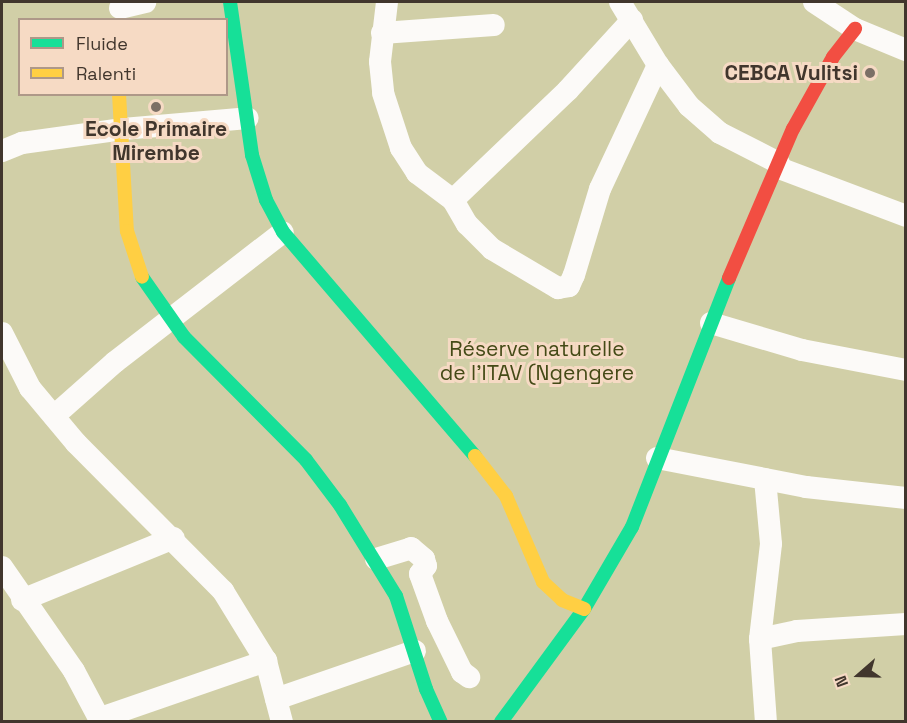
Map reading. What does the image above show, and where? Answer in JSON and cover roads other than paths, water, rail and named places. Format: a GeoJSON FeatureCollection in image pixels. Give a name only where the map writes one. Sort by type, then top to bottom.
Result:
{"type":"FeatureCollection","features":[{"type":"Feature","properties":{"kind":"street"},"geometry":{"type":"LineString","coordinates":[[119,10],[145,2]]}},
{"type":"Feature","properties":{"kind":"street"},"geometry":{"type":"LineString","coordinates":[[230,2],[252,155],[266,200],[283,232],[444,416],[506,496],[543,582],[562,600],[584,609]]}},
{"type":"Feature","properties":{"kind":"street"},"geometry":{"type":"LineString","coordinates":[[387,2],[382,33],[382,93],[400,148],[417,173],[453,201],[467,224],[492,249],[534,277],[558,288],[569,286],[600,189],[657,65]]}},
{"type":"Feature","properties":{"kind":"street"},"geometry":{"type":"LineString","coordinates":[[814,2],[855,29],[906,50]]}},
{"type":"Feature","properties":{"kind":"street"},"geometry":{"type":"LineString","coordinates":[[453,201],[568,90],[625,7],[657,65],[706,123],[779,166],[906,216]]}},
{"type":"Feature","properties":{"kind":"street"},"geometry":{"type":"LineString","coordinates":[[382,33],[494,25]]}},
{"type":"Feature","properties":{"kind":"street"},"geometry":{"type":"LineString","coordinates":[[501,722],[584,609],[632,527],[743,241],[779,166],[793,129],[833,57],[855,29]]}},
{"type":"Feature","properties":{"kind":"street"},"geometry":{"type":"LineString","coordinates":[[119,96],[123,129],[127,231],[134,261],[150,291],[173,319],[184,337],[306,460],[376,559],[396,596],[441,722]]}},
{"type":"Feature","properties":{"kind":"street"},"geometry":{"type":"LineString","coordinates":[[2,151],[22,143],[123,129],[248,118]]}},
{"type":"Feature","properties":{"kind":"street"},"geometry":{"type":"LineString","coordinates":[[54,416],[283,232]]}},
{"type":"Feature","properties":{"kind":"street"},"geometry":{"type":"LineString","coordinates":[[711,323],[802,350],[906,370]]}},
{"type":"Feature","properties":{"kind":"street"},"geometry":{"type":"LineString","coordinates":[[2,333],[30,388],[76,443],[174,538],[223,591],[266,661],[282,722]]}},
{"type":"Feature","properties":{"kind":"street"},"geometry":{"type":"LineString","coordinates":[[657,458],[765,480],[906,498]]}},
{"type":"Feature","properties":{"kind":"street"},"geometry":{"type":"LineString","coordinates":[[765,480],[771,544],[759,639],[766,722]]}},
{"type":"Feature","properties":{"kind":"street"},"geometry":{"type":"LineString","coordinates":[[174,538],[9,585],[74,671],[101,720],[266,661]]}},
{"type":"Feature","properties":{"kind":"street"},"geometry":{"type":"LineString","coordinates":[[376,559],[403,550],[418,552],[426,566],[420,574],[437,621],[462,672],[469,677]]}},
{"type":"Feature","properties":{"kind":"street"},"geometry":{"type":"LineString","coordinates":[[759,639],[797,631],[906,624]]}},
{"type":"Feature","properties":{"kind":"street"},"geometry":{"type":"LineString","coordinates":[[276,699],[415,651]]}},
{"type":"Feature","properties":{"kind":"place","name":"CEBCA Vulitsi"},"geometry":{"type":"Point","coordinates":[870,73]}},
{"type":"Feature","properties":{"kind":"place","name":"Ecole Primaire Mirembe"},"geometry":{"type":"Point","coordinates":[156,107]}},
{"type":"Feature","properties":{"kind":"park label","name":"Réserve naturelle de l'ITAV (Ngengere"},"geometry":{"type":"Point","coordinates":[537,361]}}]}
